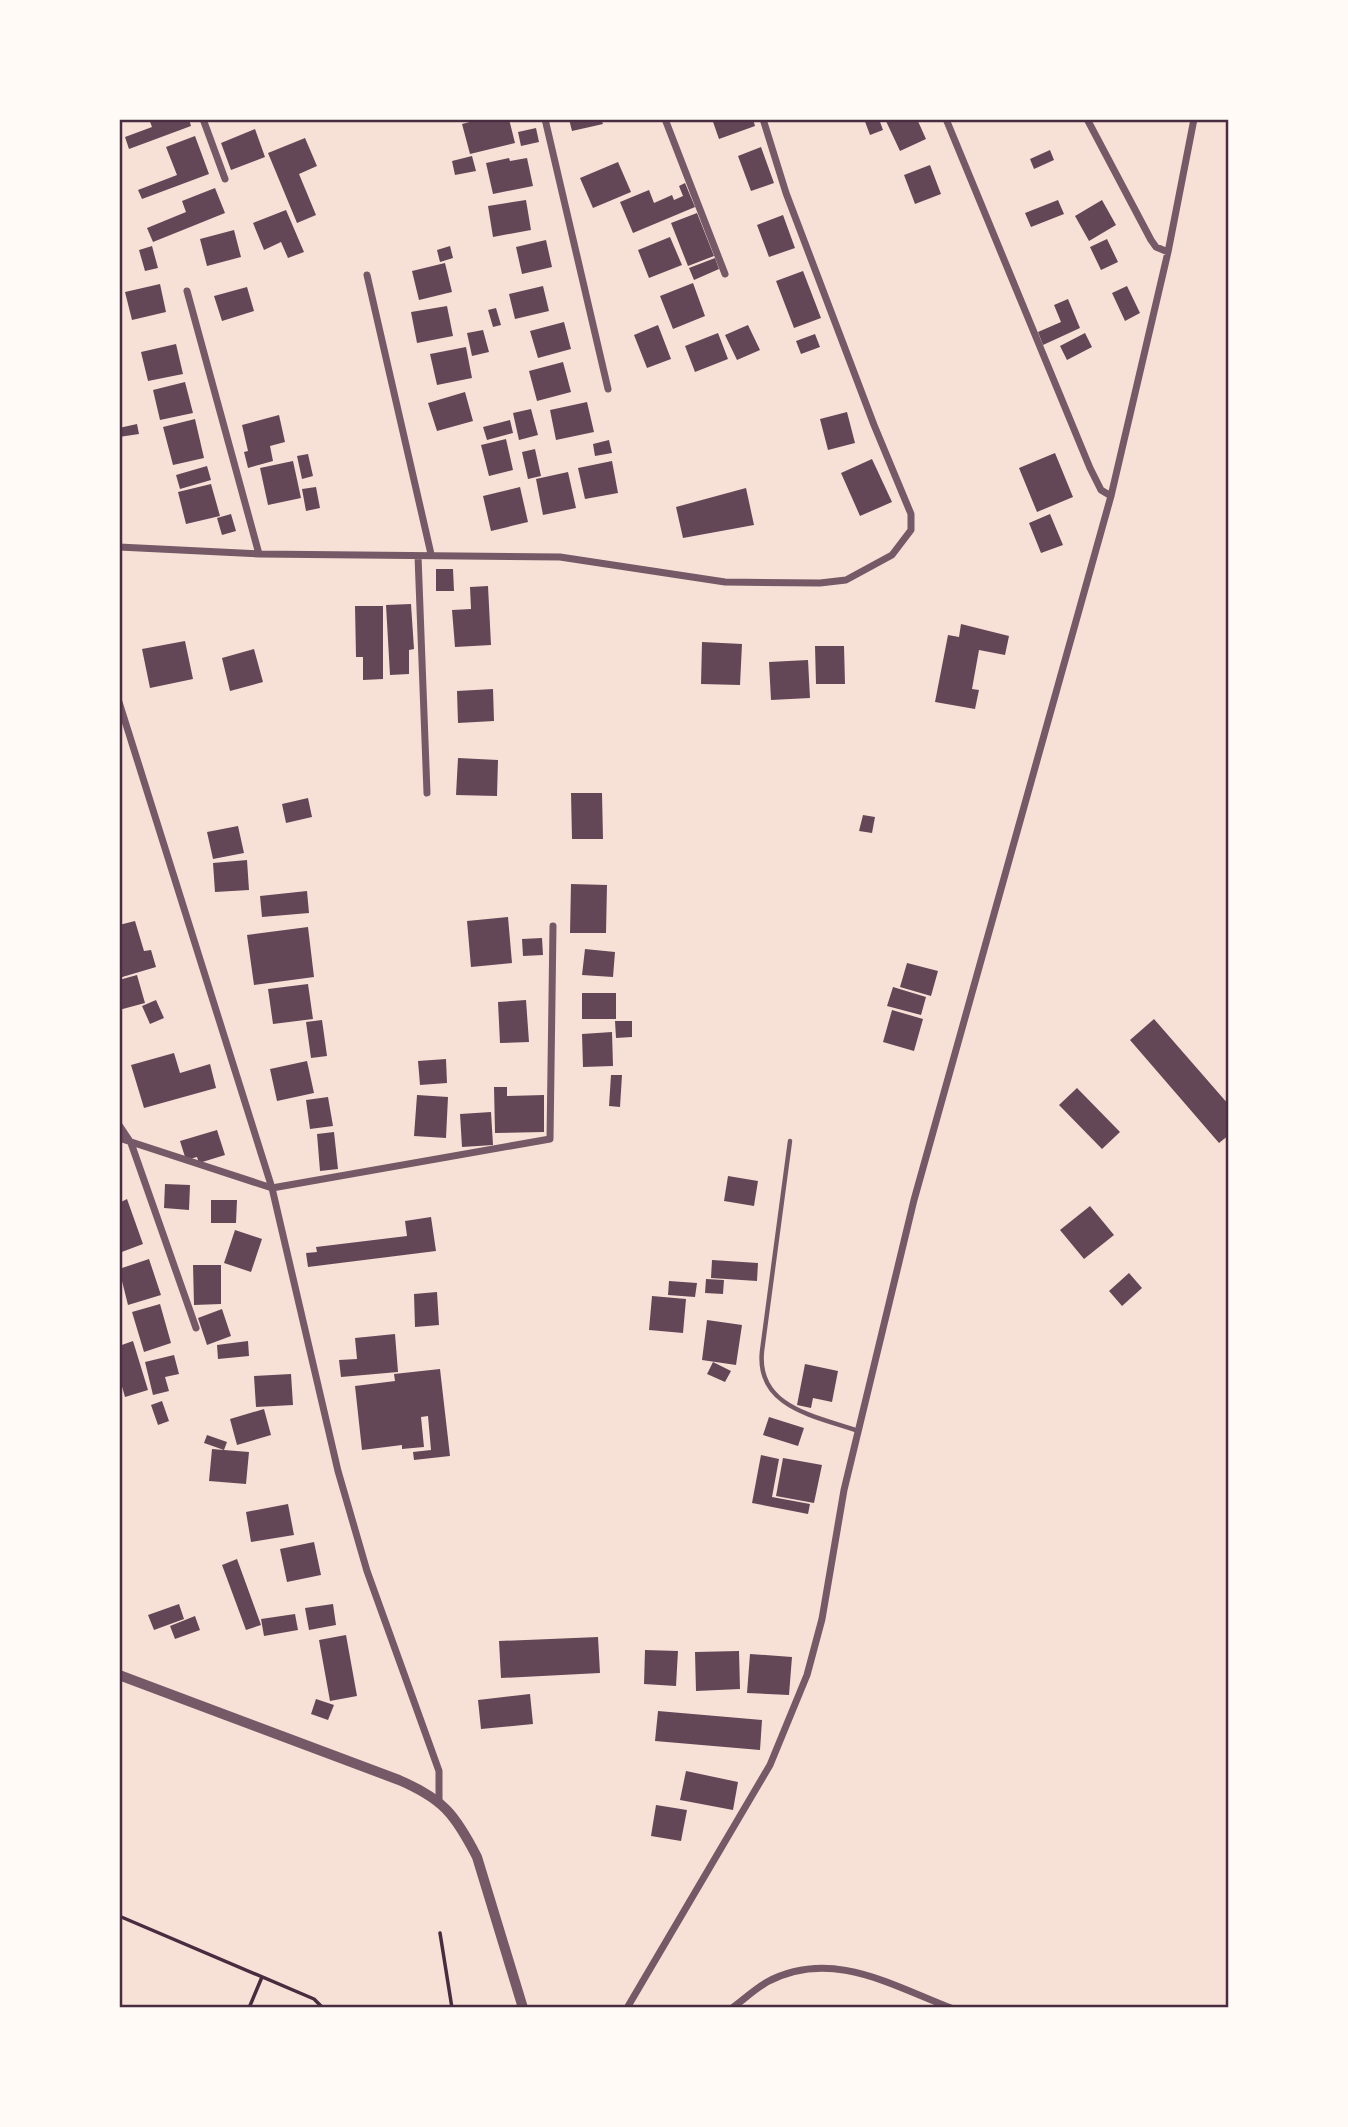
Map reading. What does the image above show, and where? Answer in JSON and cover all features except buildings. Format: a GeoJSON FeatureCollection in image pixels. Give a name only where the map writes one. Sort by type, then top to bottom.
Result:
{"type":"FeatureCollection","features":[{"type":"Feature","properties":{"kind":"street"},"geometry":{"type":"LineString","coordinates":[[203,119],[225,180]]}},
{"type":"Feature","properties":{"kind":"street"},"geometry":{"type":"LineString","coordinates":[[545,119],[608,389]]}},
{"type":"Feature","properties":{"kind":"street"},"geometry":{"type":"LineString","coordinates":[[665,119],[725,274]]}},
{"type":"Feature","properties":{"kind":"street"},"geometry":{"type":"LineString","coordinates":[[119,547],[259,554],[560,557],[725,582],[820,583],[846,580],[892,555],[911,530],[911,514],[874,425],[786,193],[763,119]]}},
{"type":"Feature","properties":{"kind":"street"},"geometry":{"type":"LineString","coordinates":[[946,119],[1090,468],[1101,490],[1111,496]]}},
{"type":"Feature","properties":{"kind":"street"},"geometry":{"type":"LineString","coordinates":[[1087,119],[1151,240],[1156,247],[1168,252]]}},
{"type":"Feature","properties":{"kind":"street"},"geometry":{"type":"LineString","coordinates":[[627,2008],[779,1747],[807,1675],[822,1619],[839,1517],[914,1200],[1111,496],[1168,252],[1194,119]]}},
{"type":"Feature","properties":{"kind":"street"},"geometry":{"type":"LineString","coordinates":[[367,275],[431,554]]}},
{"type":"Feature","properties":{"kind":"street"},"geometry":{"type":"LineString","coordinates":[[187,291],[259,554]]}},
{"type":"Feature","properties":{"kind":"street"},"geometry":{"type":"LineString","coordinates":[[418,556],[427,793]]}},
{"type":"Feature","properties":{"kind":"street"},"geometry":{"type":"LineString","coordinates":[[119,702],[272,1188],[338,1471],[377,1603],[439,1771],[439,1799]]}},
{"type":"Feature","properties":{"kind":"street"},"geometry":{"type":"LineString","coordinates":[[119,1138],[272,1188],[550,1139],[553,926]]}},
{"type":"Feature","properties":{"kind":"street"},"geometry":{"type":"LineString","coordinates":[[119,1125],[131,1143],[196,1328]]}},
{"type":"Feature","properties":{"kind":"street"},"geometry":{"type":"LineString","coordinates":[[119,1675],[399,1780],[439,1799],[467,1836],[477,1857],[523,2008]]}},
{"type":"Feature","properties":{"kind":"street"},"geometry":{"type":"LineString","coordinates":[[732,2008],[765,1983],[787,1973],[831,1966],[951,2008]]}},
{"type":"Feature","properties":{"kind":"lane"},"geometry":{"type":"LineString","coordinates":[[790,1142],[762,1351],[762,1373],[770,1391],[783,1404],[859,1432]]}},
{"type":"Feature","properties":{"kind":"path"},"geometry":{"type":"LineString","coordinates":[[119,1916],[314,1999],[323,2008]]}},
{"type":"Feature","properties":{"kind":"path"},"geometry":{"type":"LineString","coordinates":[[440,1933],[452,2008]]}},
{"type":"Feature","properties":{"kind":"path"},"geometry":{"type":"LineString","coordinates":[[250,2008],[261,1977]]}}]}
